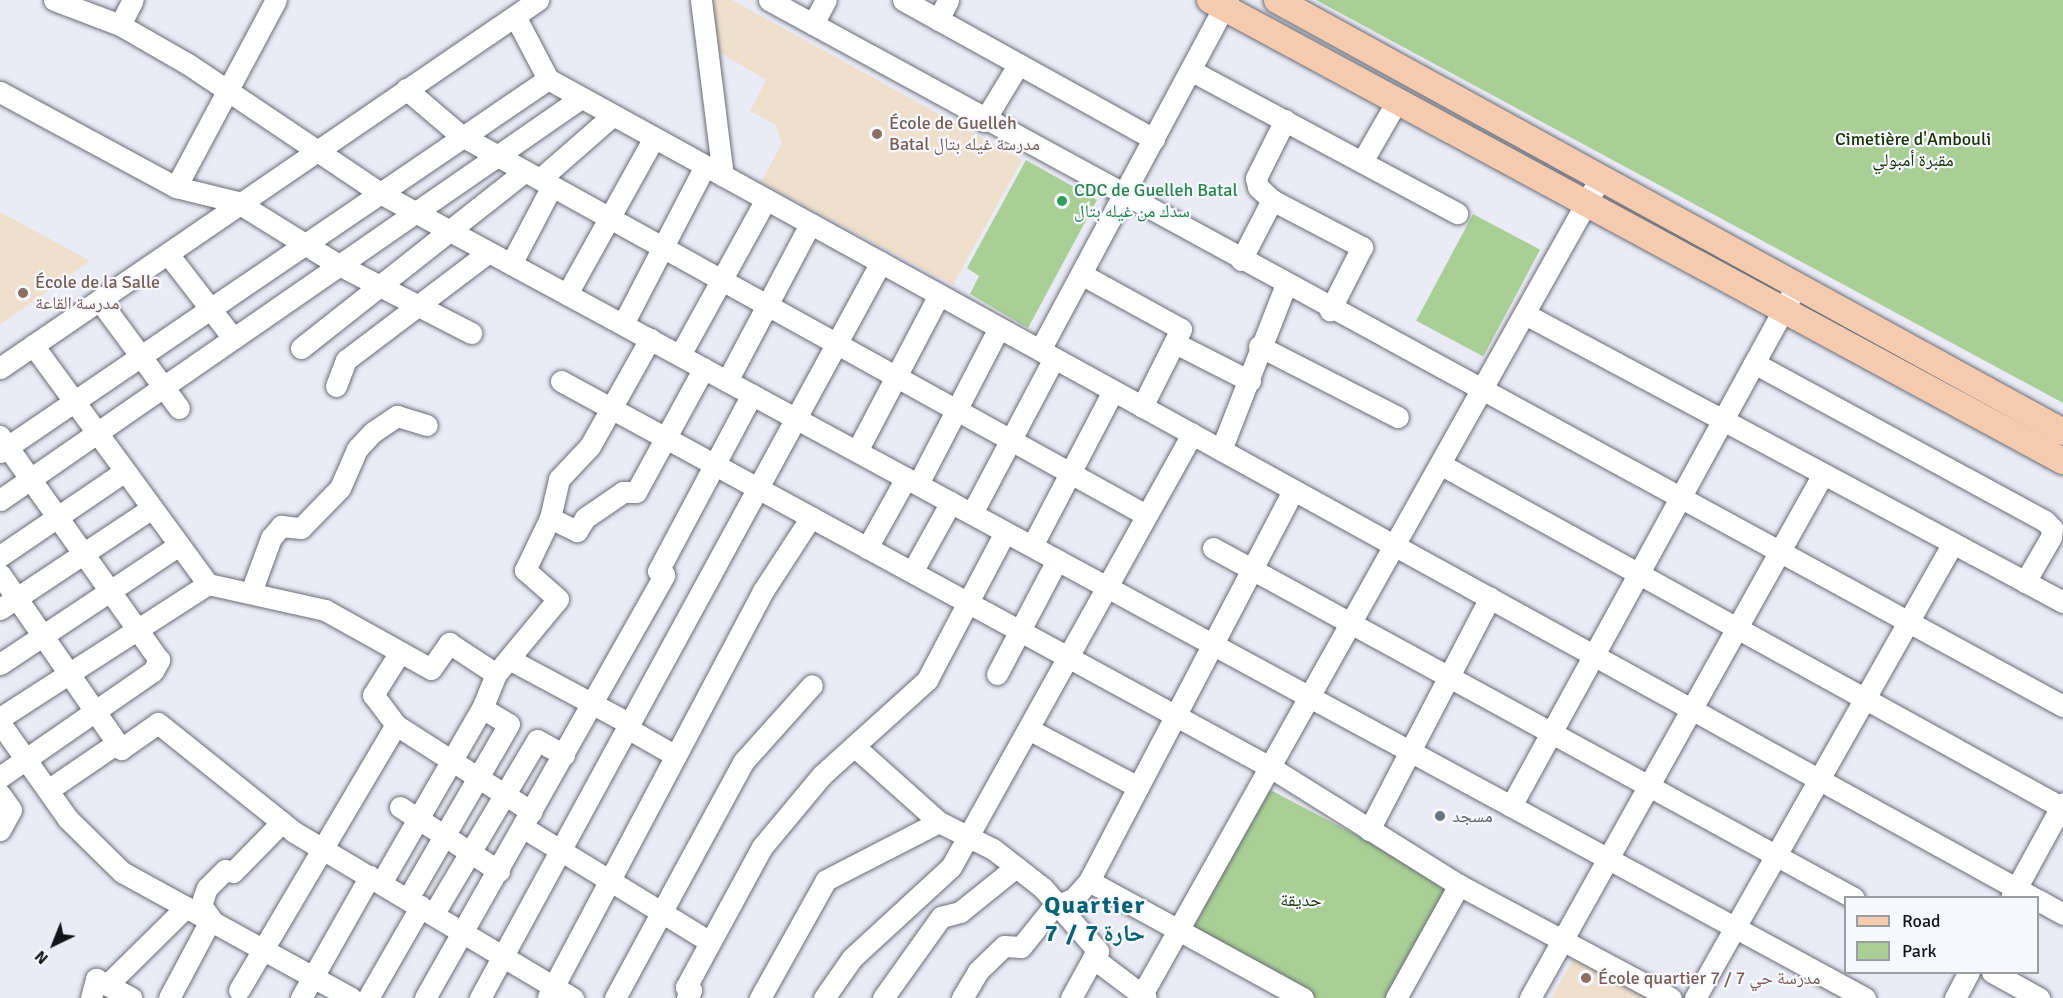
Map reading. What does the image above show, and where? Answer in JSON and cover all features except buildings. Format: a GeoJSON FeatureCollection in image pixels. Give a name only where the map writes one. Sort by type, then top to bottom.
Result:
{"type":"FeatureCollection","features":[{"type":"Feature","properties":{"kind":"main road"},"geometry":{"type":"LineString","coordinates":[[1278,0],[1592,190],[1783,310],[2063,461]]}},
{"type":"Feature","properties":{"kind":"main road"},"geometry":{"type":"LineString","coordinates":[[1221,3],[1397,101],[1797,285],[2063,432]]}},
{"type":"Feature","properties":{"kind":"street"},"geometry":{"type":"LineString","coordinates":[[54,0],[120,25],[227,89],[380,193],[1865,998]]}},
{"type":"Feature","properties":{"kind":"street"},"geometry":{"type":"LineString","coordinates":[[120,25],[133,0]]}},
{"type":"Feature","properties":{"kind":"street"},"geometry":{"type":"LineString","coordinates":[[176,187],[276,0]]}},
{"type":"Feature","properties":{"kind":"street"},"geometry":{"type":"LineString","coordinates":[[0,368],[168,254],[237,202],[516,18],[538,0]]}},
{"type":"Feature","properties":{"kind":"street"},"geometry":{"type":"LineString","coordinates":[[622,324],[662,246],[714,171],[701,0]]}},
{"type":"Feature","properties":{"kind":"street"},"geometry":{"type":"LineString","coordinates":[[769,0],[984,121],[1480,392],[2063,706]]}},
{"type":"Feature","properties":{"kind":"street"},"geometry":{"type":"LineString","coordinates":[[813,24],[826,0]]}},
{"type":"Feature","properties":{"kind":"street"},"geometry":{"type":"LineString","coordinates":[[903,0],[1154,139]]}},
{"type":"Feature","properties":{"kind":"street"},"geometry":{"type":"LineString","coordinates":[[938,20],[948,0]]}},
{"type":"Feature","properties":{"kind":"street"},"geometry":{"type":"LineString","coordinates":[[972,513],[1011,440],[1081,274],[1192,71],[1221,3]]}},
{"type":"Feature","properties":{"kind":"street"},"geometry":{"type":"LineString","coordinates":[[516,18],[548,80],[1692,709],[2024,896],[2062,806],[1440,464]]}},
{"type":"Feature","properties":{"kind":"street"},"geometry":{"type":"LineString","coordinates":[[984,121],[1018,65]]}},
{"type":"Feature","properties":{"kind":"street"},"geometry":{"type":"LineString","coordinates":[[1192,71],[1363,160],[1457,213]]}},
{"type":"Feature","properties":{"kind":"street"},"geometry":{"type":"LineString","coordinates":[[0,777],[153,671],[159,660],[112,589],[31,479],[3,445],[74,402],[143,352],[210,309],[301,243],[380,193],[460,135],[548,80]]}},
{"type":"Feature","properties":{"kind":"street"},"geometry":{"type":"LineString","coordinates":[[406,89],[460,135],[1146,515]]}},
{"type":"Feature","properties":{"kind":"street"},"geometry":{"type":"LineString","coordinates":[[0,92],[176,187],[237,202],[337,264],[471,333]]}},
{"type":"Feature","properties":{"kind":"street"},"geometry":{"type":"LineString","coordinates":[[0,500],[337,264],[418,213],[581,98]]}},
{"type":"Feature","properties":{"kind":"street"},"geometry":{"type":"LineString","coordinates":[[1363,160],[1397,101]]}},
{"type":"Feature","properties":{"kind":"street"},"geometry":{"type":"LineString","coordinates":[[301,348],[379,285],[453,232],[539,178],[613,115]]}},
{"type":"Feature","properties":{"kind":"street"},"geometry":{"type":"LineString","coordinates":[[1285,120],[1256,178],[1272,200],[1362,248],[1330,310]]}},
{"type":"Feature","properties":{"kind":"street"},"geometry":{"type":"LineString","coordinates":[[567,294],[608,216],[654,138]]}},
{"type":"Feature","properties":{"kind":"street"},"geometry":{"type":"LineString","coordinates":[[511,264],[539,178]]}},
{"type":"Feature","properties":{"kind":"street"},"geometry":{"type":"LineString","coordinates":[[1093,958],[1143,997],[1592,190]]}},
{"type":"Feature","properties":{"kind":"street"},"geometry":{"type":"LineString","coordinates":[[680,355],[724,281],[766,199]]}},
{"type":"Feature","properties":{"kind":"street"},"geometry":{"type":"LineString","coordinates":[[1240,260],[1272,200]]}},
{"type":"Feature","properties":{"kind":"street"},"geometry":{"type":"LineString","coordinates":[[727,381],[765,303],[810,224]]}},
{"type":"Feature","properties":{"kind":"street"},"geometry":{"type":"LineString","coordinates":[[336,386],[346,360],[489,252]]}},
{"type":"Feature","properties":{"kind":"street"},"geometry":{"type":"LineString","coordinates":[[168,254],[233,338]]}},
{"type":"Feature","properties":{"kind":"street"},"geometry":{"type":"LineString","coordinates":[[480,998],[628,726],[761,489],[796,417],[881,262]]}},
{"type":"Feature","properties":{"kind":"street"},"geometry":{"type":"LineString","coordinates":[[1081,274],[1181,329],[1142,407]]}},
{"type":"Feature","properties":{"kind":"street"},"geometry":{"type":"LineString","coordinates":[[1221,450],[1250,381],[1259,346],[1286,284]]}},
{"type":"Feature","properties":{"kind":"street"},"geometry":{"type":"LineString","coordinates":[[1510,806],[1797,285]]}},
{"type":"Feature","properties":{"kind":"street"},"geometry":{"type":"LineString","coordinates":[[857,451],[939,295]]}},
{"type":"Feature","properties":{"kind":"street"},"geometry":{"type":"LineString","coordinates":[[100,301],[143,352],[179,408]]}},
{"type":"Feature","properties":{"kind":"street"},"geometry":{"type":"LineString","coordinates":[[1525,314],[2063,602]]}},
{"type":"Feature","properties":{"kind":"street"},"geometry":{"type":"LineString","coordinates":[[867,548],[912,481],[999,328]]}},
{"type":"Feature","properties":{"kind":"street"},"geometry":{"type":"LineString","coordinates":[[301,998],[376,880],[409,812],[450,760],[482,708],[502,666],[558,599],[525,570],[550,518],[559,479],[590,446],[650,339]]}},
{"type":"Feature","properties":{"kind":"street"},"geometry":{"type":"LineString","coordinates":[[1175,343],[1250,381]]}},
{"type":"Feature","properties":{"kind":"street"},"geometry":{"type":"LineString","coordinates":[[33,345],[208,584]]}},
{"type":"Feature","properties":{"kind":"street"},"geometry":{"type":"LineString","coordinates":[[1259,346],[1398,417]]}},
{"type":"Feature","properties":{"kind":"street"},"geometry":{"type":"LineString","coordinates":[[1754,363],[2045,521],[2051,537],[2025,582]]}},
{"type":"Feature","properties":{"kind":"street"},"geometry":{"type":"LineString","coordinates":[[550,518],[577,531],[585,518],[623,492],[636,492],[704,368]]}},
{"type":"Feature","properties":{"kind":"street"},"geometry":{"type":"LineString","coordinates":[[561,381],[1270,767],[1459,885],[1564,938],[1671,998]]}},
{"type":"Feature","properties":{"kind":"street"},"geometry":{"type":"LineString","coordinates":[[1032,546],[1113,391]]}},
{"type":"Feature","properties":{"kind":"street"},"geometry":{"type":"LineString","coordinates":[[425,998],[528,820],[664,575],[658,570],[752,394]]}},
{"type":"Feature","properties":{"kind":"street"},"geometry":{"type":"LineString","coordinates":[[251,592],[272,538],[281,526],[300,528],[340,488],[357,449],[373,432],[397,416],[427,425]]}},
{"type":"Feature","properties":{"kind":"street"},"geometry":{"type":"LineString","coordinates":[[824,998],[852,958],[951,867],[1032,731],[1067,657],[1192,434]]}},
{"type":"Feature","properties":{"kind":"street"},"geometry":{"type":"LineString","coordinates":[[0,556],[125,471]]}},
{"type":"Feature","properties":{"kind":"street"},"geometry":{"type":"LineString","coordinates":[[1530,998],[1823,474]]}},
{"type":"Feature","properties":{"kind":"street"},"geometry":{"type":"LineString","coordinates":[[962,998],[998,953],[1008,944],[1021,947],[1061,905],[1089,881],[1293,490]]}},
{"type":"Feature","properties":{"kind":"street"},"geometry":{"type":"LineString","coordinates":[[912,572],[951,502]]}},
{"type":"Feature","properties":{"kind":"street"},"geometry":{"type":"LineString","coordinates":[[8,604],[152,508]]}},
{"type":"Feature","properties":{"kind":"street"},"geometry":{"type":"LineString","coordinates":[[551,992],[763,591],[811,517]]}},
{"type":"Feature","properties":{"kind":"street"},"geometry":{"type":"LineString","coordinates":[[687,998],[691,990],[686,987],[762,847],[792,807],[854,746],[927,680],[1005,532]]}},
{"type":"Feature","properties":{"kind":"street"},"geometry":{"type":"LineString","coordinates":[[1695,998],[1737,929],[1953,543]]}},
{"type":"Feature","properties":{"kind":"street"},"geometry":{"type":"LineString","coordinates":[[0,664],[179,545]]}},
{"type":"Feature","properties":{"kind":"street"},"geometry":{"type":"LineString","coordinates":[[1214,548],[1852,896]]}},
{"type":"Feature","properties":{"kind":"street"},"geometry":{"type":"LineString","coordinates":[[997,674],[1018,630],[1057,560]]}},
{"type":"Feature","properties":{"kind":"street"},"geometry":{"type":"LineString","coordinates":[[0,574],[8,604],[43,635],[121,749],[158,723],[282,822],[324,850],[464,930],[551,992],[573,998]]}},
{"type":"Feature","properties":{"kind":"street"},"geometry":{"type":"LineString","coordinates":[[0,718],[137,625],[208,584],[325,610],[435,669],[449,643],[593,702],[676,756]]}},
{"type":"Feature","properties":{"kind":"street"},"geometry":{"type":"LineString","coordinates":[[1369,830],[1490,598]]}},
{"type":"Feature","properties":{"kind":"street"},"geometry":{"type":"LineString","coordinates":[[400,652],[373,695],[396,725],[504,794],[561,851],[710,942]]}},
{"type":"Feature","properties":{"kind":"street"},"geometry":{"type":"LineString","coordinates":[[615,998],[743,762],[812,686]]}},
{"type":"Feature","properties":{"kind":"street"},"geometry":{"type":"LineString","coordinates":[[368,998],[421,906],[444,837],[509,724],[482,708]]}},
{"type":"Feature","properties":{"kind":"street"},"geometry":{"type":"LineString","coordinates":[[0,723],[68,819],[122,872],[315,974],[351,998]]}},
{"type":"Feature","properties":{"kind":"street"},"geometry":{"type":"LineString","coordinates":[[240,990],[396,725]]}},
{"type":"Feature","properties":{"kind":"street"},"geometry":{"type":"LineString","coordinates":[[1032,731],[1138,787]]}},
{"type":"Feature","properties":{"kind":"street"},"geometry":{"type":"LineString","coordinates":[[421,906],[470,852],[537,740],[564,755]]}},
{"type":"Feature","properties":{"kind":"street"},"geometry":{"type":"LineString","coordinates":[[48,790],[117,743]]}},
{"type":"Feature","properties":{"kind":"street"},"geometry":{"type":"LineString","coordinates":[[854,746],[939,822],[969,835],[1016,867],[1061,905],[1098,951],[1071,998]]}},
{"type":"Feature","properties":{"kind":"street"},"geometry":{"type":"LineString","coordinates":[[0,794],[11,810],[0,830]]}},
{"type":"Feature","properties":{"kind":"street"},"geometry":{"type":"LineString","coordinates":[[409,812],[499,871]]}},
{"type":"Feature","properties":{"kind":"street"},"geometry":{"type":"LineString","coordinates":[[211,919],[201,905],[207,888],[225,870],[233,872],[282,822]]}},
{"type":"Feature","properties":{"kind":"street"},"geometry":{"type":"LineString","coordinates":[[760,998],[826,880],[939,822]]}},
{"type":"Feature","properties":{"kind":"street"},"geometry":{"type":"LineString","coordinates":[[883,998],[941,917],[960,912],[1016,867]]}},
{"type":"Feature","properties":{"kind":"street"},"geometry":{"type":"LineString","coordinates":[[1089,881],[1303,998]]}},
{"type":"Feature","properties":{"kind":"street"},"geometry":{"type":"LineString","coordinates":[[1396,998],[1459,885]]}},
{"type":"Feature","properties":{"kind":"street"},"geometry":{"type":"LineString","coordinates":[[2039,903],[2063,914]]}},
{"type":"Feature","properties":{"kind":"street"},"geometry":{"type":"LineString","coordinates":[[99,991],[186,907]]}},
{"type":"Feature","properties":{"kind":"street"},"geometry":{"type":"LineString","coordinates":[[169,998],[211,919]]}},
{"type":"Feature","properties":{"kind":"street"},"geometry":{"type":"LineString","coordinates":[[1955,998],[1968,974]]}},
{"type":"Feature","properties":{"kind":"street"},"geometry":{"type":"LineString","coordinates":[[1996,974],[2039,998]]}},
{"type":"Feature","properties":{"kind":"street"},"geometry":{"type":"LineString","coordinates":[[99,991],[130,998]]}},
{"type":"Feature","properties":{"kind":"shaded area","name":"École de Guelleh Batal مدرسة غيله بتال"},"geometry":{"type":"Polygon","coordinates":[[[709,0],[732,0],[1022,160],[953,285],[761,182],[782,143],[776,125],[750,111],[766,80],[710,47],[709,0]]]}},
{"type":"Feature","properties":{"kind":"shaded area","name":"École de la Salle مدرسة القاعة"},"geometry":{"type":"Polygon","coordinates":[[[0,212],[90,261],[0,325],[0,212]]]}},
{"type":"Feature","properties":{"kind":"shaded area","name":"École quartier 7 / مدرسة حي 7"},"geometry":{"type":"Polygon","coordinates":[[[1574,958],[1647,998],[1551,998],[1574,958]]]}},
{"type":"Feature","properties":{"kind":"green space","name":"Cimetière d'Ambouli مقبرة أمبولي"},"geometry":{"type":"Polygon","coordinates":[[[1316,0],[2063,0],[2063,403],[1316,0]]]}},
{"type":"Feature","properties":{"kind":"green space"},"geometry":{"type":"Polygon","coordinates":[[[1026,160],[1097,200],[1028,328],[970,294],[979,276],[967,268],[1026,160]]]}},
{"type":"Feature","properties":{"kind":"green space"},"geometry":{"type":"Polygon","coordinates":[[[1473,214],[1540,250],[1483,357],[1416,321],[1473,214]]]}},
{"type":"Feature","properties":{"kind":"green space","name":"حديقة"},"geometry":{"type":"Polygon","coordinates":[[[1265,787],[1457,888],[1396,998],[1311,998],[1190,935],[1265,787]]]}},
{"type":"Feature","properties":{"kind":"place","name":"École de Guelleh Batal مدرسة غيله بتال"},"geometry":{"type":"Point","coordinates":[877,134]}},
{"type":"Feature","properties":{"kind":"place","name":"CDC de Guelleh Batal سدك من غيله بتال"},"geometry":{"type":"Point","coordinates":[1062,201]}},
{"type":"Feature","properties":{"kind":"place","name":"École de la Salle مدرسة القاعة"},"geometry":{"type":"Point","coordinates":[23,293]}},
{"type":"Feature","properties":{"kind":"place","name":"مسجد"},"geometry":{"type":"Point","coordinates":[1440,816]}},
{"type":"Feature","properties":{"kind":"place","name":"École quartier 7 / مدرسة حي 7"},"geometry":{"type":"Point","coordinates":[1586,978]}},
{"type":"Feature","properties":{"kind":"district","name":"Quartier 7 / حارة 7"},"geometry":{"type":"Point","coordinates":[1095,920]}}]}
